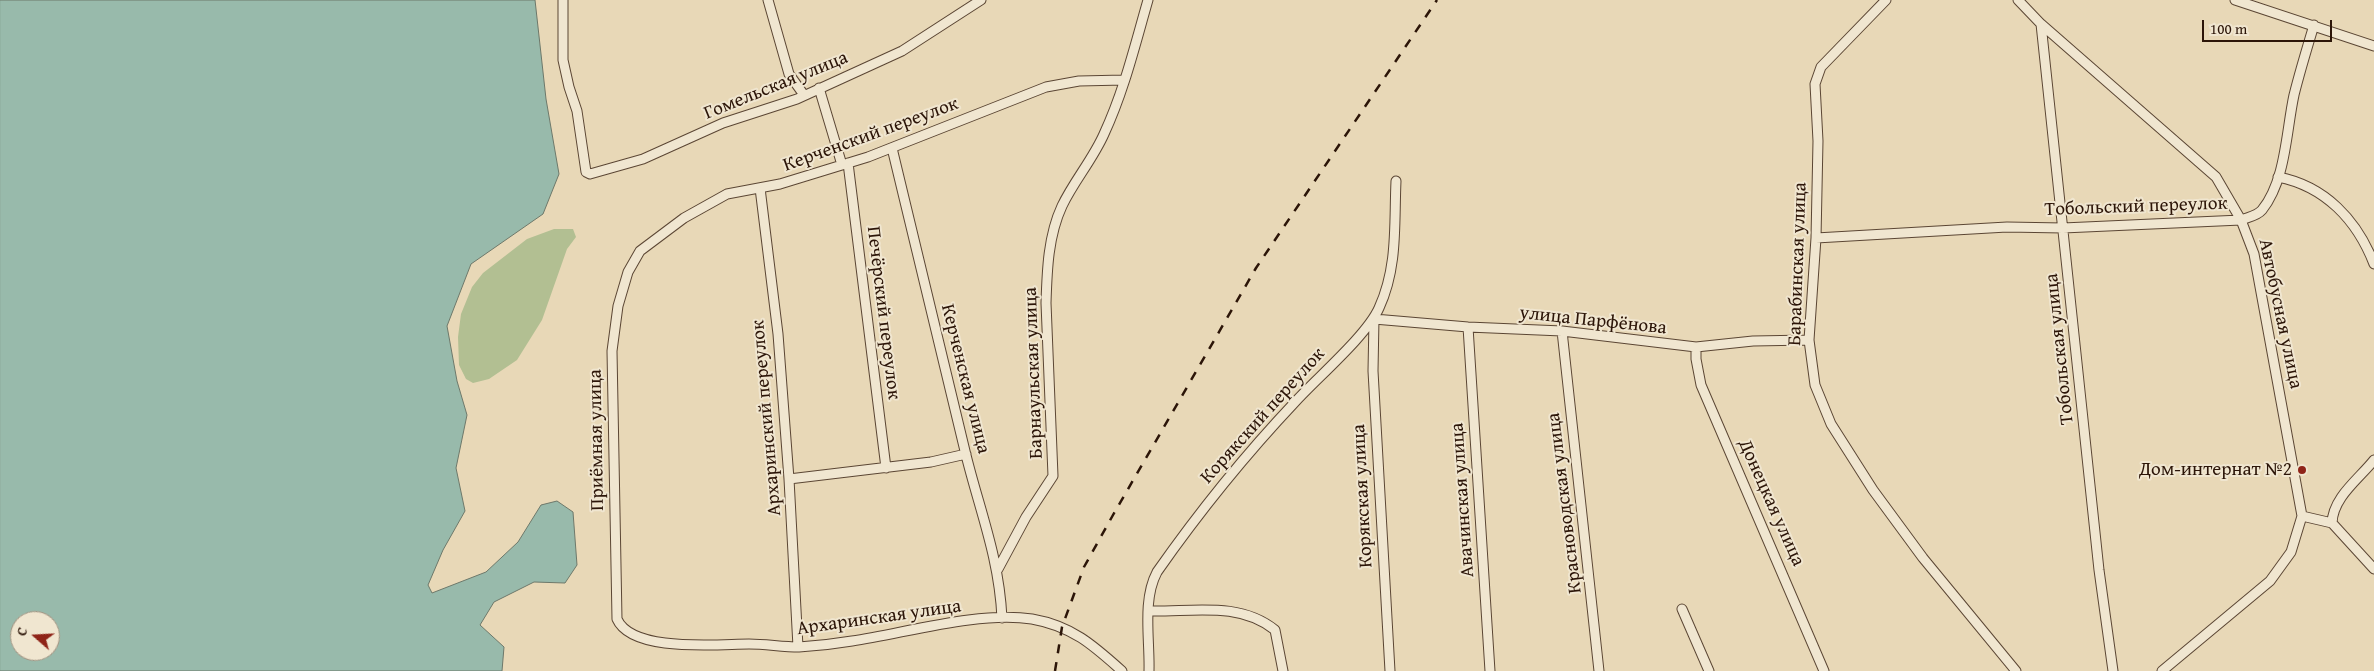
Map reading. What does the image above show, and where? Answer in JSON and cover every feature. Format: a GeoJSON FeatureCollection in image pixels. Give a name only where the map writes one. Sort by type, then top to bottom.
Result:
{"type":"FeatureCollection","features":[{"type":"Feature","properties":{"kind":"street","name":"Гомельская улица"},"geometry":{"type":"LineString","coordinates":[[563,0],[563,60],[568,87],[576,111],[586,172],[590,174],[643,159],[743,115],[804,95],[902,50],[981,0]]}},
{"type":"Feature","properties":{"kind":"street"},"geometry":{"type":"LineString","coordinates":[[768,0],[789,74],[804,95]]}},
{"type":"Feature","properties":{"kind":"street","name":"Барнаульская улица"},"geometry":{"type":"LineString","coordinates":[[998,569],[1026,517],[1053,476],[1046,329],[1047,276],[1050,250],[1061,207],[1104,136],[1124,80],[1148,0]]}},
{"type":"Feature","properties":{"kind":"street","name":"Барабинская улица"},"geometry":{"type":"LineString","coordinates":[[1886,0],[1821,67],[1815,84],[1818,141],[1816,238],[1809,340],[1815,385],[1821,403],[1844,447],[1923,558],[2016,671]]}},
{"type":"Feature","properties":{"kind":"street","name":"Автобусная улица"},"geometry":{"type":"LineString","coordinates":[[2018,0],[2041,24],[2216,177],[2241,220],[2254,254],[2302,516],[2291,552],[2270,581],[2162,671]]}},
{"type":"Feature","properties":{"kind":"street"},"geometry":{"type":"LineString","coordinates":[[2235,0],[2374,46]]}},
{"type":"Feature","properties":{"kind":"street","name":"Тобольская улица"},"geometry":{"type":"LineString","coordinates":[[2041,24],[2098,560],[2113,671]]}},
{"type":"Feature","properties":{"kind":"street","name":"Тобольский переулок"},"geometry":{"type":"LineString","coordinates":[[1816,238],[2007,227],[2063,228],[2241,220],[2261,211],[2269,199],[2278,177],[2294,95],[2314,25]]}},
{"type":"Feature","properties":{"kind":"street","name":"Керченский переулок"},"geometry":{"type":"LineString","coordinates":[[640,251],[651,241],[706,205],[727,194],[760,188],[845,164],[892,148],[1046,87],[1079,81],[1124,80]]}},
{"type":"Feature","properties":{"kind":"street","name":"Печёрский переулок"},"geometry":{"type":"LineString","coordinates":[[819,88],[845,164],[886,468]]}},
{"type":"Feature","properties":{"kind":"street","name":"Керченская улица"},"geometry":{"type":"LineString","coordinates":[[892,148],[966,454],[984,513],[998,569],[1002,618]]}},
{"type":"Feature","properties":{"kind":"street"},"geometry":{"type":"LineString","coordinates":[[2278,177],[2309,185],[2339,208],[2361,236],[2374,264]]}},
{"type":"Feature","properties":{"kind":"street","name":"Корякский переулок"},"geometry":{"type":"LineString","coordinates":[[1149,671],[1151,583],[1208,503],[1295,402],[1374,319],[1387,287],[1393,263],[1396,180]]}},
{"type":"Feature","properties":{"kind":"street","name":"Архаринский переулок"},"geometry":{"type":"LineString","coordinates":[[760,188],[778,334],[789,479],[798,647]]}},
{"type":"Feature","properties":{"kind":"street","name":"Приёмная улица"},"geometry":{"type":"LineString","coordinates":[[626,631],[617,619],[612,351],[618,306],[628,272],[640,251]]}},
{"type":"Feature","properties":{"kind":"street","name":"улица Парфёнова"},"geometry":{"type":"LineString","coordinates":[[1374,319],[1468,327],[1562,331],[1696,347],[1753,341],[1809,340]]}},
{"type":"Feature","properties":{"kind":"street","name":"Корякская улица"},"geometry":{"type":"LineString","coordinates":[[1374,319],[1373,371],[1390,671]]}},
{"type":"Feature","properties":{"kind":"street","name":"Авачинская улица"},"geometry":{"type":"LineString","coordinates":[[1468,327],[1490,671]]}},
{"type":"Feature","properties":{"kind":"street","name":"Красноводская улица"},"geometry":{"type":"LineString","coordinates":[[1562,331],[1599,671]]}},
{"type":"Feature","properties":{"kind":"street","name":"Донецкая улица"},"geometry":{"type":"LineString","coordinates":[[1696,347],[1696,366],[1701,384],[1824,671]]}},
{"type":"Feature","properties":{"kind":"street"},"geometry":{"type":"LineString","coordinates":[[789,479],[886,468],[966,454]]}},
{"type":"Feature","properties":{"kind":"street"},"geometry":{"type":"LineString","coordinates":[[2332,522],[2332,512],[2342,495],[2374,460]]}},
{"type":"Feature","properties":{"kind":"street"},"geometry":{"type":"LineString","coordinates":[[2302,516],[2332,522],[2374,569]]}},
{"type":"Feature","properties":{"kind":"street"},"geometry":{"type":"LineString","coordinates":[[1682,609],[1709,671]]}},
{"type":"Feature","properties":{"kind":"street"},"geometry":{"type":"LineString","coordinates":[[1149,611],[1226,610],[1245,613],[1258,618],[1275,630],[1282,671]]}},
{"type":"Feature","properties":{"kind":"street","name":"Архаринская улица"},"geometry":{"type":"LineString","coordinates":[[626,631],[686,646],[750,644],[798,647],[851,641],[930,626],[1002,618],[1045,622],[1074,631],[1122,671]]}},
{"type":"Feature","properties":{"kind":"shaded area"},"geometry":{"type":"Polygon","coordinates":[[[0,0],[535,0],[546,99],[559,174],[543,214],[471,264],[447,326],[457,381],[467,415],[456,468],[465,511],[443,550],[428,585],[432,593],[486,572],[518,542],[541,505],[557,501],[573,512],[577,565],[565,583],[534,582],[494,602],[480,625],[504,647],[502,671],[0,671],[0,0]]]}},
{"type":"Feature","properties":{"kind":"shaded area"},"geometry":{"type":"Polygon","coordinates":[[[554,229],[573,229],[576,237],[567,249],[542,320],[517,360],[489,379],[473,383],[466,379],[459,365],[458,337],[461,314],[472,287],[483,273],[527,239],[554,229]]]}},
{"type":"Feature","properties":{"kind":"railway"},"geometry":{"type":"LineString","coordinates":[[1055,671],[1062,627],[1084,567],[1113,515],[1256,268],[1437,0]]}},
{"type":"Feature","properties":{"kind":"place","name":"Дом-интернат №2"},"geometry":{"type":"Point","coordinates":[2302,470]}}]}
